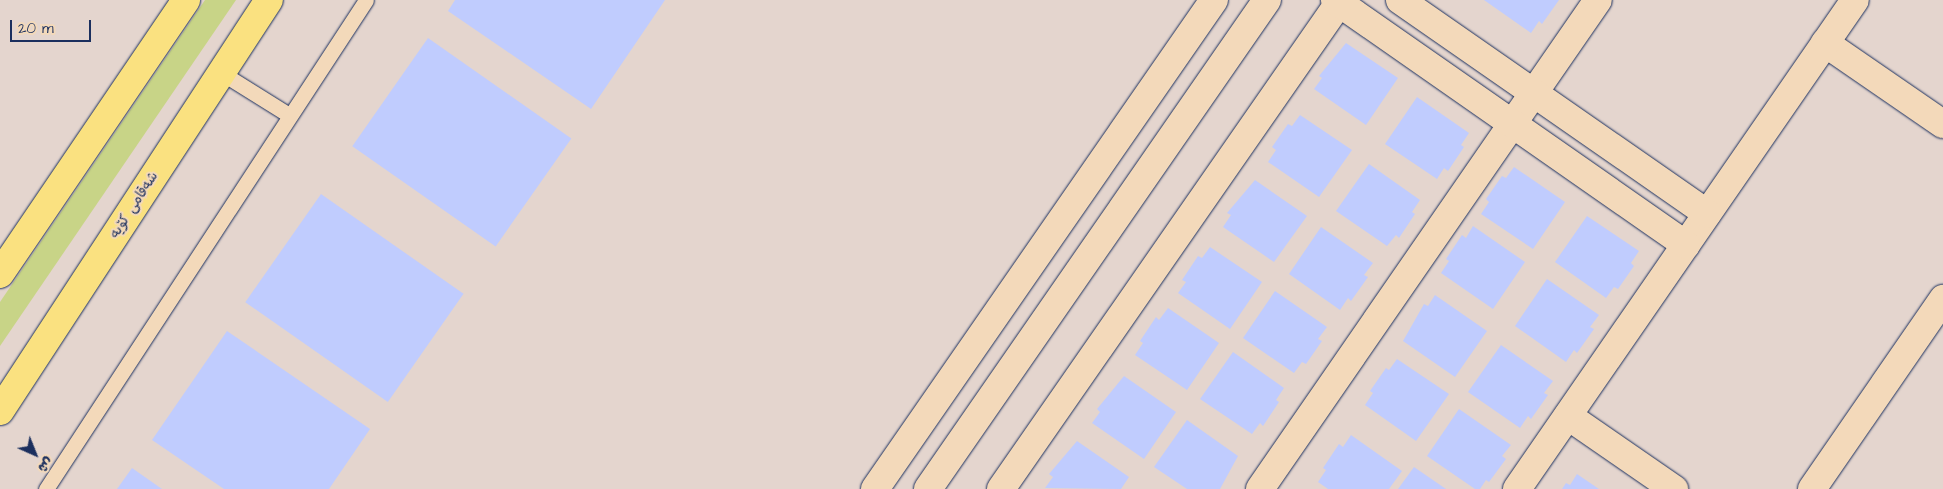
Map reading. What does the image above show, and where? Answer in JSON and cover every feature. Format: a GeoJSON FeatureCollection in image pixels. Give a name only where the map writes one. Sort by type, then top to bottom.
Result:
{"type":"FeatureCollection","features":[{"type":"Feature","properties":{"kind":"highway"},"geometry":{"type":"LineString","coordinates":[[0,274],[186,0]]}},
{"type":"Feature","properties":{"kind":"highway","name":"شەقامی کۆیە"},"geometry":{"type":"LineString","coordinates":[[0,410],[269,0]]}},
{"type":"Feature","properties":{"kind":"street"},"geometry":{"type":"LineString","coordinates":[[875,489],[1214,0]]}},
{"type":"Feature","properties":{"kind":"street"},"geometry":{"type":"LineString","coordinates":[[928,489],[1267,0]]}},
{"type":"Feature","properties":{"kind":"street"},"geometry":{"type":"LineString","coordinates":[[1400,0],[1707,213]]}},
{"type":"Feature","properties":{"kind":"street"},"geometry":{"type":"LineString","coordinates":[[1260,489],[1598,0]]}},
{"type":"Feature","properties":{"kind":"street"},"geometry":{"type":"LineString","coordinates":[[1517,489],[1855,0]]}},
{"type":"Feature","properties":{"kind":"street"},"geometry":{"type":"LineString","coordinates":[[1001,489],[1338,1],[1686,245]]}},
{"type":"Feature","properties":{"kind":"street"},"geometry":{"type":"LineString","coordinates":[[1825,43],[1943,124]]}},
{"type":"Feature","properties":{"kind":"street"},"geometry":{"type":"LineString","coordinates":[[1812,489],[1943,299]]}},
{"type":"Feature","properties":{"kind":"street"},"geometry":{"type":"LineString","coordinates":[[1568,416],[1674,489]]}},
{"type":"Feature","properties":{"kind":"lane"},"geometry":{"type":"LineString","coordinates":[[46,489],[366,0]]}},
{"type":"Feature","properties":{"kind":"lane"},"geometry":{"type":"LineString","coordinates":[[220,72],[289,115]]}},
{"type":"Feature","properties":{"kind":"green space"},"geometry":{"type":"Polygon","coordinates":[[[205,0],[236,0],[0,346],[0,302],[205,0]]]}},
{"type":"Feature","properties":{"kind":"building"},"geometry":{"type":"Polygon","coordinates":[[[455,0],[665,0],[591,109],[448,11],[455,0]]]}},
{"type":"Feature","properties":{"kind":"building"},"geometry":{"type":"Polygon","coordinates":[[[1484,0],[1559,0],[1542,24],[1539,21],[1531,33],[1484,0]]]}},
{"type":"Feature","properties":{"kind":"building"},"geometry":{"type":"Polygon","coordinates":[[[428,38],[571,138],[496,247],[352,146],[428,38]]]}},
{"type":"Feature","properties":{"kind":"building"},"geometry":{"type":"Polygon","coordinates":[[[1346,43],[1398,78],[1366,125],[1314,89],[1322,78],[1319,76],[1346,43]]]}},
{"type":"Feature","properties":{"kind":"building"},"geometry":{"type":"Polygon","coordinates":[[[1417,97],[1469,133],[1461,145],[1464,147],[1448,171],[1444,168],[1437,179],[1385,144],[1417,97]]]}},
{"type":"Feature","properties":{"kind":"building"},"geometry":{"type":"Polygon","coordinates":[[[1300,115],[1352,150],[1319,197],[1268,162],[1276,150],[1272,147],[1288,124],[1292,126],[1300,115]]]}},
{"type":"Feature","properties":{"kind":"building"},"geometry":{"type":"Polygon","coordinates":[[[1369,164],[1420,200],[1412,212],[1415,214],[1399,238],[1396,235],[1387,246],[1336,211],[1369,164]]]}},
{"type":"Feature","properties":{"kind":"building"},"geometry":{"type":"Polygon","coordinates":[[[1514,167],[1565,202],[1533,249],[1481,214],[1489,202],[1486,199],[1502,176],[1506,178],[1514,167]]]}},
{"type":"Feature","properties":{"kind":"building"},"geometry":{"type":"Polygon","coordinates":[[[1255,180],[1307,216],[1274,262],[1223,227],[1231,215],[1227,213],[1255,180]]]}},
{"type":"Feature","properties":{"kind":"building"},"geometry":{"type":"Polygon","coordinates":[[[321,194],[464,294],[388,402],[245,302],[321,194]]]}},
{"type":"Feature","properties":{"kind":"building"},"geometry":{"type":"Polygon","coordinates":[[[1587,216],[1639,251],[1631,263],[1634,266],[1618,289],[1614,287],[1606,298],[1555,262],[1587,216]]]}},
{"type":"Feature","properties":{"kind":"building"},"geometry":{"type":"Polygon","coordinates":[[[1473,226],[1525,262],[1493,309],[1441,273],[1449,261],[1446,259],[1462,235],[1466,238],[1473,226]]]}},
{"type":"Feature","properties":{"kind":"building"},"geometry":{"type":"Polygon","coordinates":[[[1321,227],[1373,263],[1364,275],[1368,277],[1351,301],[1348,298],[1340,310],[1289,274],[1321,227]]]}},
{"type":"Feature","properties":{"kind":"building"},"geometry":{"type":"Polygon","coordinates":[[[1210,247],[1262,282],[1230,329],[1178,293],[1186,282],[1182,280],[1198,256],[1202,258],[1210,247]]]}},
{"type":"Feature","properties":{"kind":"building"},"geometry":{"type":"Polygon","coordinates":[[[1547,279],[1599,315],[1590,327],[1594,329],[1577,353],[1574,350],[1566,362],[1515,326],[1547,279]]]}},
{"type":"Feature","properties":{"kind":"building"},"geometry":{"type":"Polygon","coordinates":[[[1275,291],[1327,327],[1318,339],[1322,341],[1306,364],[1302,362],[1294,373],[1243,338],[1275,291]]]}},
{"type":"Feature","properties":{"kind":"building"},"geometry":{"type":"Polygon","coordinates":[[[1435,295],[1487,331],[1455,377],[1403,341],[1424,304],[1428,306],[1435,295]]]}},
{"type":"Feature","properties":{"kind":"building"},"geometry":{"type":"Polygon","coordinates":[[[1168,308],[1219,343],[1187,390],[1135,355],[1143,343],[1140,341],[1156,317],[1159,320],[1168,308]]]}},
{"type":"Feature","properties":{"kind":"building"},"geometry":{"type":"Polygon","coordinates":[[[227,331],[370,429],[329,489],[224,489],[152,440],[227,331]]]}},
{"type":"Feature","properties":{"kind":"building"},"geometry":{"type":"Polygon","coordinates":[[[1501,345],[1553,381],[1544,393],[1548,395],[1531,419],[1528,416],[1520,428],[1468,392],[1501,345]]]}},
{"type":"Feature","properties":{"kind":"building"},"geometry":{"type":"Polygon","coordinates":[[[1233,352],[1284,388],[1276,400],[1279,402],[1263,426],[1260,423],[1252,434],[1200,399],[1233,352]]]}},
{"type":"Feature","properties":{"kind":"building"},"geometry":{"type":"Polygon","coordinates":[[[1397,359],[1449,394],[1416,441],[1365,405],[1373,393],[1370,391],[1386,368],[1389,370],[1397,359]]]}},
{"type":"Feature","properties":{"kind":"building"},"geometry":{"type":"Polygon","coordinates":[[[1124,376],[1176,412],[1144,459],[1092,423],[1100,412],[1097,409],[1124,376]]]}},
{"type":"Feature","properties":{"kind":"building"},"geometry":{"type":"Polygon","coordinates":[[[1459,409],[1511,445],[1502,456],[1506,459],[1489,482],[1486,480],[1480,489],[1475,489],[1427,456],[1459,409]]]}},
{"type":"Feature","properties":{"kind":"building"},"geometry":{"type":"Polygon","coordinates":[[[1187,420],[1238,456],[1220,489],[1187,489],[1154,467],[1187,420]]]}},
{"type":"Feature","properties":{"kind":"building"},"geometry":{"type":"Polygon","coordinates":[[[1351,435],[1402,471],[1389,489],[1328,489],[1318,482],[1326,470],[1323,468],[1339,444],[1343,447],[1351,435]]]}},
{"type":"Feature","properties":{"kind":"building"},"geometry":{"type":"Polygon","coordinates":[[[1077,441],[1129,477],[1121,489],[1045,488],[1053,477],[1049,474],[1077,441]]]}},
{"type":"Feature","properties":{"kind":"building"},"geometry":{"type":"Polygon","coordinates":[[[1414,467],[1446,489],[1398,489],[1414,467]]]}},
{"type":"Feature","properties":{"kind":"building"},"geometry":{"type":"Polygon","coordinates":[[[132,468],[162,489],[117,489],[132,468]]]}},
{"type":"Feature","properties":{"kind":"building"},"geometry":{"type":"Polygon","coordinates":[[[1577,474],[1599,489],[1562,489],[1566,483],[1570,485],[1577,474]]]}}]}
